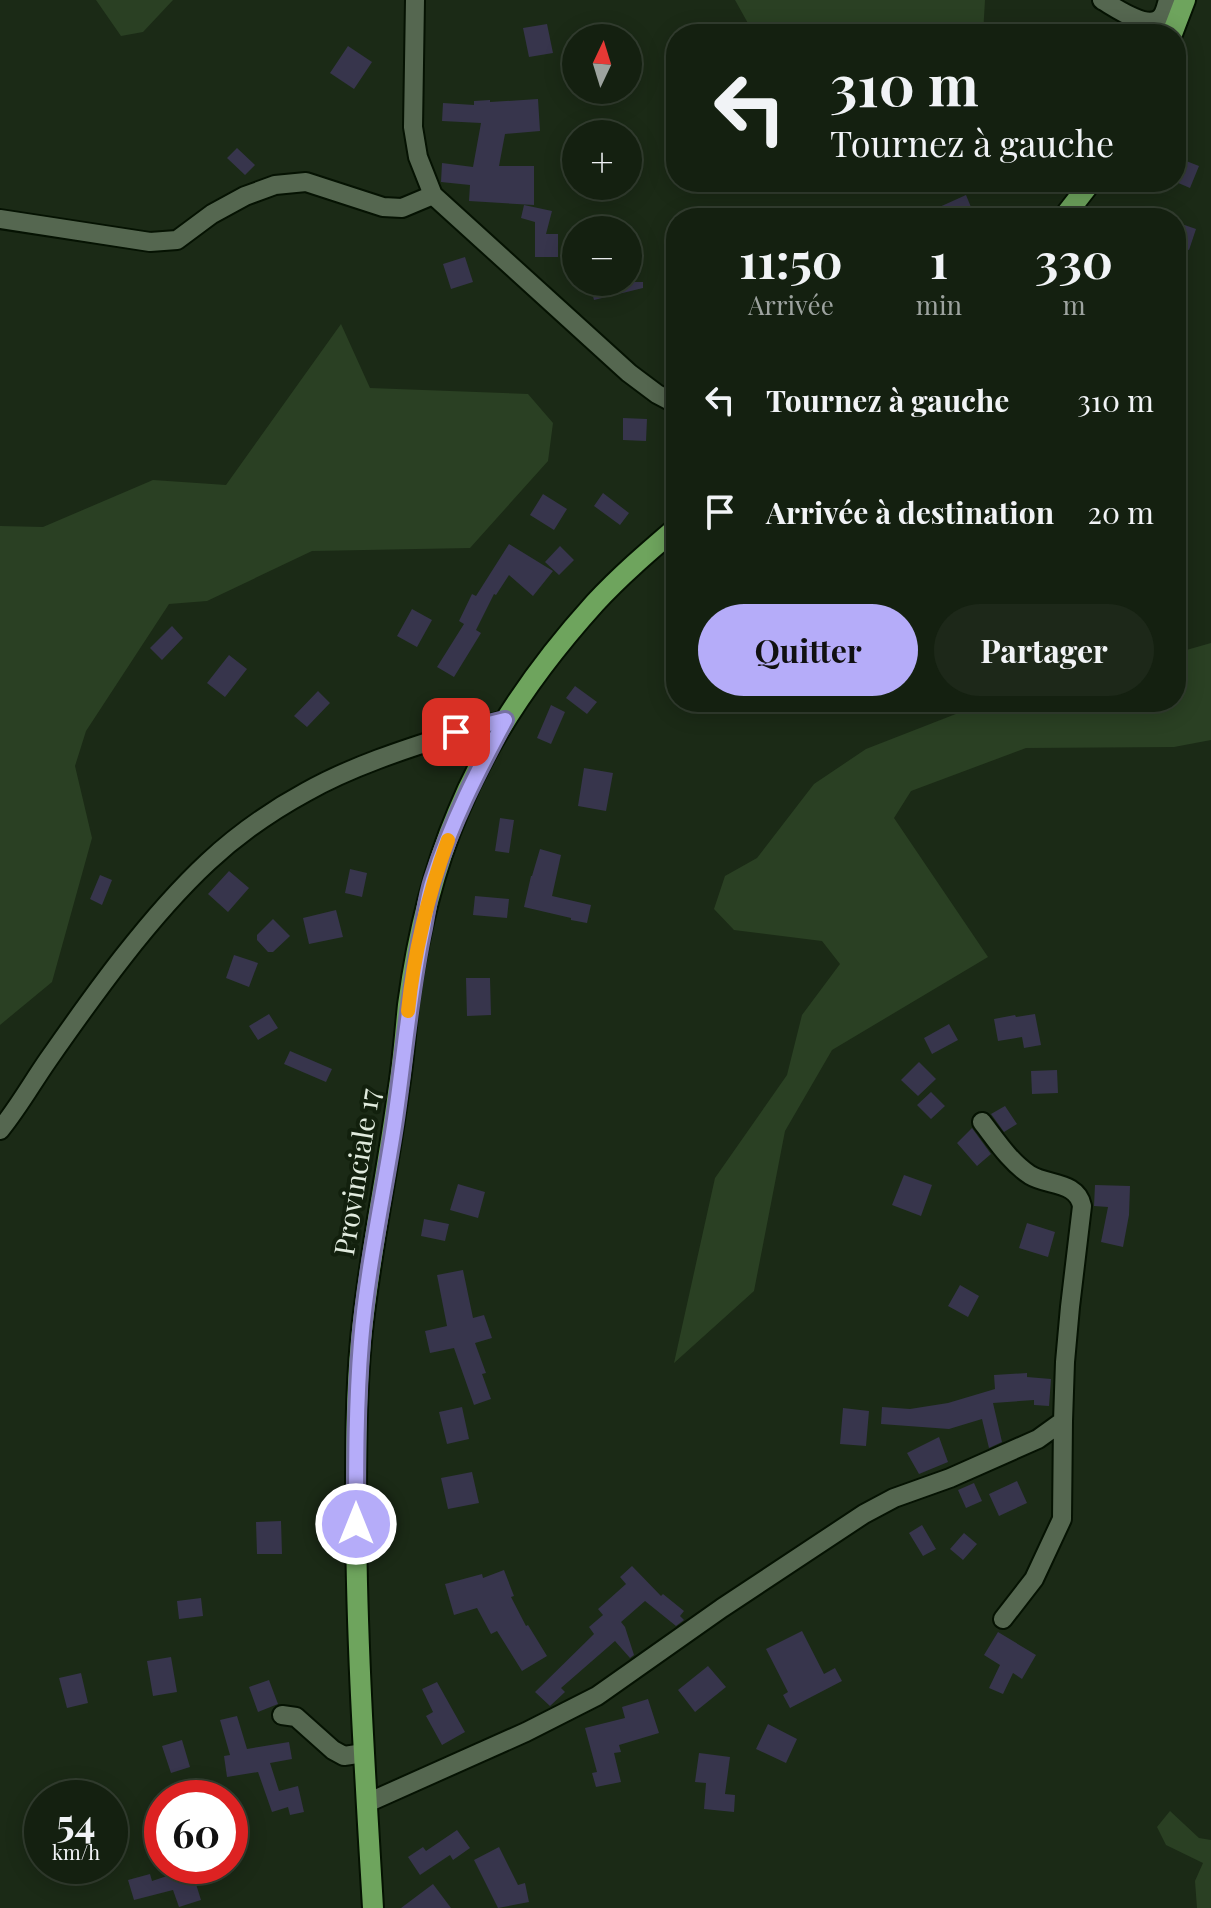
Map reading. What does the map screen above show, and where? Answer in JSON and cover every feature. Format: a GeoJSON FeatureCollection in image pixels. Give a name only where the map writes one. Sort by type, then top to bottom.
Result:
{"type":"FeatureCollection","features":[{"type":"Feature","properties":{"kind":"main road"},"geometry":{"type":"LineString","coordinates":[[1176,24],[1185,0]]}},
{"type":"Feature","properties":{"kind":"main road"},"geometry":{"type":"LineString","coordinates":[[1071,208],[1083,192]]}},
{"type":"Feature","properties":{"kind":"main road","name":"Provinciale 17"},"geometry":{"type":"LineString","coordinates":[[373,1908],[356,1578],[356,1417],[370,1264],[383,1199],[409,1001],[432,882],[458,811],[505,720],[546,663],[597,601],[666,537]]}},
{"type":"Feature","properties":{"kind":"street"},"geometry":{"type":"LineString","coordinates":[[415,0],[413,127],[418,157],[433,195],[629,373],[666,399]]}},
{"type":"Feature","properties":{"kind":"street"},"geometry":{"type":"LineString","coordinates":[[1102,0],[1138,20],[1149,22],[1163,15],[1168,0]]}},
{"type":"Feature","properties":{"kind":"street"},"geometry":{"type":"LineString","coordinates":[[0,219],[150,242],[177,240],[212,214],[245,196],[275,185],[306,182],[383,207],[402,208],[433,195]]}},
{"type":"Feature","properties":{"kind":"street"},"geometry":{"type":"LineString","coordinates":[[0,1130],[113,971],[175,897],[232,841],[308,791],[334,779],[456,732],[505,720]]}},
{"type":"Feature","properties":{"kind":"street"},"geometry":{"type":"LineString","coordinates":[[982,1122],[1012,1159],[1031,1176],[1070,1188],[1081,1197],[1082,1206],[1066,1348],[1062,1519],[1034,1579],[1003,1619]]}},
{"type":"Feature","properties":{"kind":"street"},"geometry":{"type":"LineString","coordinates":[[367,1803],[597,1696],[864,1514],[894,1498],[950,1478],[1038,1439],[1063,1421]]}},
{"type":"Feature","properties":{"kind":"street"},"geometry":{"type":"LineString","coordinates":[[282,1715],[296,1717],[344,1756],[364,1753]]}},
{"type":"Feature","properties":{"kind":"green space"},"geometry":{"type":"Polygon","coordinates":[[[96,0],[173,0],[143,32],[121,36],[96,0]]]}},
{"type":"Feature","properties":{"kind":"green space"},"geometry":{"type":"Polygon","coordinates":[[[735,0],[985,0],[984,24],[748,24],[735,0]]]}},
{"type":"Feature","properties":{"kind":"green space"},"geometry":{"type":"Polygon","coordinates":[[[341,324],[370,388],[528,394],[553,423],[548,461],[470,548],[312,551],[207,601],[169,604],[86,731],[75,766],[92,838],[52,982],[0,1025],[0,526],[43,527],[153,480],[226,485],[341,324]]]}},
{"type":"Feature","properties":{"kind":"green space"},"geometry":{"type":"Polygon","coordinates":[[[1211,643],[1211,740],[1174,747],[1026,748],[911,791],[894,818],[988,957],[832,1050],[785,1131],[754,1291],[674,1363],[715,1178],[787,1075],[802,1015],[840,964],[822,941],[734,930],[714,909],[725,876],[757,858],[814,784],[866,749],[961,712],[1186,712],[1186,650],[1211,643]]]}},
{"type":"Feature","properties":{"kind":"green space"},"geometry":{"type":"Polygon","coordinates":[[[1170,1811],[1199,1838],[1211,1840],[1211,1908],[1197,1908],[1195,1881],[1203,1863],[1166,1845],[1157,1827],[1170,1811]]]}},
{"type":"Feature","properties":{"kind":"building"},"geometry":{"type":"Polygon","coordinates":[[[547,24],[553,53],[529,57],[523,28],[547,24]]]}},
{"type":"Feature","properties":{"kind":"building"},"geometry":{"type":"Polygon","coordinates":[[[348,46],[372,62],[354,89],[330,73],[348,46]]]}},
{"type":"Feature","properties":{"kind":"building"},"geometry":{"type":"Polygon","coordinates":[[[538,99],[540,131],[505,134],[499,166],[534,166],[534,205],[469,201],[470,185],[441,182],[442,163],[473,167],[481,123],[442,121],[443,103],[474,105],[474,101],[538,99]]]}},
{"type":"Feature","properties":{"kind":"building"},"geometry":{"type":"Polygon","coordinates":[[[237,148],[255,165],[245,175],[227,158],[237,148]]]}},
{"type":"Feature","properties":{"kind":"building"},"geometry":{"type":"Polygon","coordinates":[[[1186,161],[1199,166],[1190,188],[1186,186],[1186,161]]]}},
{"type":"Feature","properties":{"kind":"building"},"geometry":{"type":"Polygon","coordinates":[[[966,195],[971,208],[937,208],[966,195]]]}},
{"type":"Feature","properties":{"kind":"building"},"geometry":{"type":"Polygon","coordinates":[[[524,205],[552,211],[546,234],[558,234],[558,257],[535,257],[535,222],[521,218],[524,205]]]}},
{"type":"Feature","properties":{"kind":"building"},"geometry":{"type":"Polygon","coordinates":[[[1186,226],[1196,229],[1189,250],[1186,249],[1186,226]]]}},
{"type":"Feature","properties":{"kind":"building"},"geometry":{"type":"Polygon","coordinates":[[[465,257],[473,282],[451,289],[443,264],[465,257]]]}},
{"type":"Feature","properties":{"kind":"building"},"geometry":{"type":"Polygon","coordinates":[[[623,418],[647,419],[646,441],[623,440],[623,418]]]}},
{"type":"Feature","properties":{"kind":"building"},"geometry":{"type":"Polygon","coordinates":[[[603,493],[629,513],[620,525],[594,506],[603,493]]]}},
{"type":"Feature","properties":{"kind":"building"},"geometry":{"type":"Polygon","coordinates":[[[543,494],[567,509],[554,530],[530,515],[543,494]]]}},
{"type":"Feature","properties":{"kind":"building"},"geometry":{"type":"Polygon","coordinates":[[[509,544],[553,571],[533,596],[509,575],[494,594],[476,630],[481,633],[454,677],[437,667],[464,624],[459,621],[472,594],[476,596],[509,544]]]}},
{"type":"Feature","properties":{"kind":"building"},"geometry":{"type":"Polygon","coordinates":[[[560,546],[574,560],[559,575],[545,562],[560,546]]]}},
{"type":"Feature","properties":{"kind":"building"},"geometry":{"type":"Polygon","coordinates":[[[412,609],[432,620],[417,647],[397,636],[412,609]]]}},
{"type":"Feature","properties":{"kind":"building"},"geometry":{"type":"Polygon","coordinates":[[[172,626],[183,638],[162,660],[150,648],[172,626]]]}},
{"type":"Feature","properties":{"kind":"building"},"geometry":{"type":"Polygon","coordinates":[[[229,655],[247,669],[225,697],[207,683],[229,655]]]}},
{"type":"Feature","properties":{"kind":"building"},"geometry":{"type":"Polygon","coordinates":[[[575,686],[597,702],[587,714],[566,698],[575,686]]]}},
{"type":"Feature","properties":{"kind":"building"},"geometry":{"type":"Polygon","coordinates":[[[318,691],[330,703],[307,727],[294,716],[318,691]]]}},
{"type":"Feature","properties":{"kind":"building"},"geometry":{"type":"Polygon","coordinates":[[[551,705],[565,712],[551,744],[537,738],[551,705]]]}},
{"type":"Feature","properties":{"kind":"building"},"geometry":{"type":"Polygon","coordinates":[[[584,768],[613,773],[606,811],[578,806],[584,768]]]}},
{"type":"Feature","properties":{"kind":"building"},"geometry":{"type":"Polygon","coordinates":[[[500,818],[514,820],[509,853],[495,851],[500,818]]]}},
{"type":"Feature","properties":{"kind":"building"},"geometry":{"type":"Polygon","coordinates":[[[540,849],[561,855],[552,896],[591,905],[587,923],[524,907],[540,849]]]}},
{"type":"Feature","properties":{"kind":"building"},"geometry":{"type":"Polygon","coordinates":[[[350,869],[367,873],[362,897],[345,893],[350,869]]]}},
{"type":"Feature","properties":{"kind":"building"},"geometry":{"type":"Polygon","coordinates":[[[229,871],[249,888],[228,912],[208,894],[229,871]]]}},
{"type":"Feature","properties":{"kind":"building"},"geometry":{"type":"Polygon","coordinates":[[[100,875],[112,880],[102,905],[90,899],[100,875]]]}},
{"type":"Feature","properties":{"kind":"building"},"geometry":{"type":"Polygon","coordinates":[[[475,896],[509,899],[507,918],[473,915],[475,896]]]}},
{"type":"Feature","properties":{"kind":"building"},"geometry":{"type":"Polygon","coordinates":[[[336,910],[343,937],[309,944],[303,918],[336,910]]]}},
{"type":"Feature","properties":{"kind":"building"},"geometry":{"type":"Polygon","coordinates":[[[273,919],[290,936],[273,952],[268,952],[257,940],[257,935],[273,919]]]}},
{"type":"Feature","properties":{"kind":"building"},"geometry":{"type":"Polygon","coordinates":[[[234,955],[258,963],[249,987],[226,978],[234,955]]]}},
{"type":"Feature","properties":{"kind":"building"},"geometry":{"type":"Polygon","coordinates":[[[466,978],[490,978],[491,1015],[467,1016],[466,978]]]}},
{"type":"Feature","properties":{"kind":"building"},"geometry":{"type":"Polygon","coordinates":[[[269,1014],[278,1028],[258,1040],[249,1026],[269,1014]]]}},
{"type":"Feature","properties":{"kind":"building"},"geometry":{"type":"Polygon","coordinates":[[[1035,1014],[1041,1045],[1024,1048],[1022,1037],[998,1041],[994,1019],[1035,1014]]]}},
{"type":"Feature","properties":{"kind":"building"},"geometry":{"type":"Polygon","coordinates":[[[949,1024],[958,1040],[932,1054],[924,1038],[949,1024]]]}},
{"type":"Feature","properties":{"kind":"building"},"geometry":{"type":"Polygon","coordinates":[[[290,1051],[332,1069],[326,1082],[284,1064],[290,1051]]]}},
{"type":"Feature","properties":{"kind":"building"},"geometry":{"type":"Polygon","coordinates":[[[919,1062],[936,1079],[918,1096],[901,1080],[919,1062]]]}},
{"type":"Feature","properties":{"kind":"building"},"geometry":{"type":"Polygon","coordinates":[[[1057,1070],[1058,1093],[1032,1094],[1031,1071],[1057,1070]]]}},
{"type":"Feature","properties":{"kind":"building"},"geometry":{"type":"Polygon","coordinates":[[[931,1092],[945,1106],[931,1119],[917,1105],[931,1092]]]}},
{"type":"Feature","properties":{"kind":"building"},"geometry":{"type":"Polygon","coordinates":[[[1005,1106],[1017,1124],[1004,1132],[991,1114],[1005,1106]]]}},
{"type":"Feature","properties":{"kind":"building"},"geometry":{"type":"Polygon","coordinates":[[[972,1128],[991,1154],[977,1166],[957,1143],[972,1128]]]}},
{"type":"Feature","properties":{"kind":"building"},"geometry":{"type":"Polygon","coordinates":[[[904,1175],[932,1185],[921,1216],[892,1205],[904,1175]]]}},
{"type":"Feature","properties":{"kind":"building"},"geometry":{"type":"Polygon","coordinates":[[[458,1184],[485,1192],[478,1218],[450,1210],[458,1184]]]}},
{"type":"Feature","properties":{"kind":"building"},"geometry":{"type":"Polygon","coordinates":[[[1095,1185],[1130,1186],[1123,1247],[1101,1242],[1108,1207],[1094,1206],[1095,1185]]]}},
{"type":"Feature","properties":{"kind":"building"},"geometry":{"type":"Polygon","coordinates":[[[424,1219],[449,1224],[445,1241],[421,1236],[424,1219]]]}},
{"type":"Feature","properties":{"kind":"building"},"geometry":{"type":"Polygon","coordinates":[[[1027,1223],[1055,1232],[1048,1257],[1019,1248],[1027,1223]]]}},
{"type":"Feature","properties":{"kind":"building"},"geometry":{"type":"Polygon","coordinates":[[[463,1270],[473,1318],[484,1315],[492,1338],[475,1343],[491,1399],[474,1405],[454,1348],[430,1353],[425,1331],[447,1326],[437,1275],[463,1270]]]}},
{"type":"Feature","properties":{"kind":"building"},"geometry":{"type":"Polygon","coordinates":[[[960,1285],[979,1296],[968,1317],[948,1306],[960,1285]]]}},
{"type":"Feature","properties":{"kind":"building"},"geometry":{"type":"Polygon","coordinates":[[[1027,1373],[1027,1377],[1051,1379],[1049,1406],[1034,1405],[1034,1400],[993,1403],[1002,1442],[989,1448],[982,1419],[949,1429],[881,1424],[882,1407],[910,1409],[948,1403],[995,1389],[994,1375],[1027,1373]]]}},
{"type":"Feature","properties":{"kind":"building"},"geometry":{"type":"Polygon","coordinates":[[[462,1407],[469,1439],[447,1444],[439,1412],[462,1407]]]}},
{"type":"Feature","properties":{"kind":"building"},"geometry":{"type":"Polygon","coordinates":[[[843,1408],[869,1411],[866,1446],[840,1444],[843,1408]]]}},
{"type":"Feature","properties":{"kind":"building"},"geometry":{"type":"Polygon","coordinates":[[[939,1437],[948,1462],[919,1474],[907,1453],[939,1437]]]}},
{"type":"Feature","properties":{"kind":"building"},"geometry":{"type":"Polygon","coordinates":[[[472,1472],[479,1503],[448,1509],[441,1478],[472,1472]]]}},
{"type":"Feature","properties":{"kind":"building"},"geometry":{"type":"Polygon","coordinates":[[[1017,1481],[1027,1503],[999,1516],[989,1494],[1017,1481]]]}},
{"type":"Feature","properties":{"kind":"building"},"geometry":{"type":"Polygon","coordinates":[[[974,1483],[982,1501],[966,1508],[958,1490],[974,1483]]]}},
{"type":"Feature","properties":{"kind":"building"},"geometry":{"type":"Polygon","coordinates":[[[281,1521],[282,1554],[257,1554],[256,1522],[281,1521]]]}},
{"type":"Feature","properties":{"kind":"building"},"geometry":{"type":"Polygon","coordinates":[[[922,1525],[936,1549],[923,1556],[909,1533],[922,1525]]]}},
{"type":"Feature","properties":{"kind":"building"},"geometry":{"type":"Polygon","coordinates":[[[964,1533],[977,1544],[963,1560],[950,1549],[964,1533]]]}},
{"type":"Feature","properties":{"kind":"building"},"geometry":{"type":"Polygon","coordinates":[[[632,1566],[661,1596],[663,1594],[684,1611],[680,1616],[684,1620],[676,1626],[645,1601],[621,1622],[634,1655],[630,1658],[615,1641],[561,1688],[565,1692],[550,1706],[535,1692],[594,1634],[589,1627],[603,1615],[598,1609],[626,1584],[620,1577],[632,1566]]]}},
{"type":"Feature","properties":{"kind":"building"},"geometry":{"type":"Polygon","coordinates":[[[504,1570],[514,1596],[511,1597],[547,1656],[522,1671],[497,1631],[491,1634],[477,1608],[454,1615],[445,1584],[482,1574],[483,1578],[504,1570]]]}},
{"type":"Feature","properties":{"kind":"building"},"geometry":{"type":"Polygon","coordinates":[[[201,1598],[203,1616],[179,1619],[177,1601],[201,1598]]]}},
{"type":"Feature","properties":{"kind":"building"},"geometry":{"type":"Polygon","coordinates":[[[802,1631],[824,1674],[835,1668],[842,1681],[790,1708],[783,1695],[788,1692],[766,1649],[802,1631]]]}},
{"type":"Feature","properties":{"kind":"building"},"geometry":{"type":"Polygon","coordinates":[[[998,1632],[1036,1655],[1022,1679],[1013,1673],[1003,1694],[989,1688],[1000,1665],[984,1655],[998,1632]]]}},
{"type":"Feature","properties":{"kind":"building"},"geometry":{"type":"Polygon","coordinates":[[[171,1657],[177,1692],[153,1696],[147,1661],[171,1657]]]}},
{"type":"Feature","properties":{"kind":"building"},"geometry":{"type":"Polygon","coordinates":[[[708,1666],[726,1687],[695,1712],[678,1690],[708,1666]]]}},
{"type":"Feature","properties":{"kind":"building"},"geometry":{"type":"Polygon","coordinates":[[[81,1673],[88,1703],[67,1708],[59,1678],[81,1673]]]}},
{"type":"Feature","properties":{"kind":"building"},"geometry":{"type":"Polygon","coordinates":[[[269,1680],[278,1704],[258,1712],[249,1687],[269,1680]]]}},
{"type":"Feature","properties":{"kind":"building"},"geometry":{"type":"Polygon","coordinates":[[[437,1682],[465,1732],[442,1745],[426,1716],[433,1712],[422,1689],[437,1682]]]}},
{"type":"Feature","properties":{"kind":"building"},"geometry":{"type":"Polygon","coordinates":[[[648,1699],[659,1733],[619,1745],[621,1752],[614,1753],[621,1782],[596,1787],[592,1773],[597,1772],[585,1728],[625,1718],[622,1707],[648,1699]]]}},
{"type":"Feature","properties":{"kind":"building"},"geometry":{"type":"Polygon","coordinates":[[[237,1716],[247,1749],[289,1742],[292,1759],[270,1763],[279,1791],[298,1786],[304,1812],[290,1815],[288,1807],[272,1812],[258,1772],[227,1777],[224,1756],[230,1755],[220,1720],[237,1716]]]}},
{"type":"Feature","properties":{"kind":"building"},"geometry":{"type":"Polygon","coordinates":[[[768,1724],[797,1739],[786,1763],[756,1749],[768,1724]]]}},
{"type":"Feature","properties":{"kind":"building"},"geometry":{"type":"Polygon","coordinates":[[[182,1740],[190,1767],[171,1773],[162,1746],[182,1740]]]}},
{"type":"Feature","properties":{"kind":"building"},"geometry":{"type":"Polygon","coordinates":[[[699,1753],[730,1757],[725,1794],[735,1795],[734,1812],[704,1809],[706,1783],[695,1782],[699,1753]]]}},
{"type":"Feature","properties":{"kind":"building"},"geometry":{"type":"Polygon","coordinates":[[[457,1830],[470,1848],[453,1860],[450,1855],[420,1875],[408,1857],[423,1847],[426,1851],[457,1830]]]}},
{"type":"Feature","properties":{"kind":"building"},"geometry":{"type":"Polygon","coordinates":[[[499,1847],[518,1885],[525,1883],[529,1902],[498,1908],[474,1860],[499,1847]]]}},
{"type":"Feature","properties":{"kind":"building"},"geometry":{"type":"Polygon","coordinates":[[[144,1876],[144,1884],[196,1884],[201,1900],[179,1907],[173,1890],[134,1900],[128,1880],[144,1876]]]}},
{"type":"Feature","properties":{"kind":"building"},"geometry":{"type":"Polygon","coordinates":[[[433,1884],[451,1908],[401,1908],[433,1884]]]}},
{"type":"Feature","properties":{"kind":"slow traffic"},"geometry":{"type":"LineString","coordinates":[[408,1011],[432,882],[448,840]]}},
{"type":"Feature","properties":{"kind":"route"},"geometry":{"type":"LineString","coordinates":[[356,1524],[356,1417],[361,1341],[419,946],[432,882],[458,811],[505,720],[456,732]]}}]}
